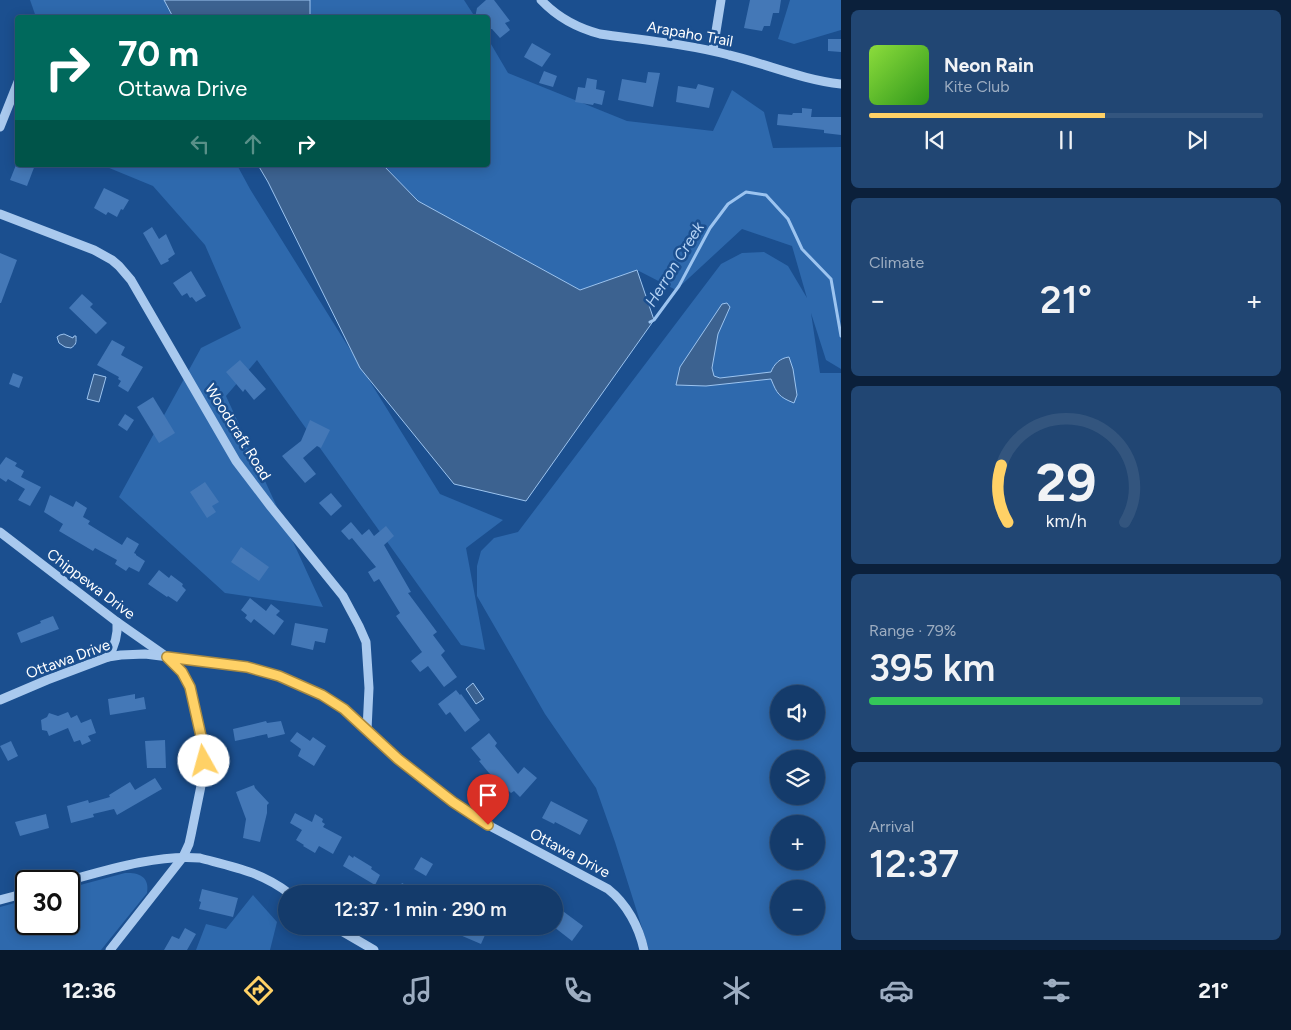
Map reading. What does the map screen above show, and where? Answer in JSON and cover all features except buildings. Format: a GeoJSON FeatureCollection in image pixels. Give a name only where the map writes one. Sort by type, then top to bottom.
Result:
{"type":"FeatureCollection","features":[{"type":"Feature","properties":{"kind":"street","name":"Arapaho Trail"},"geometry":{"type":"LineString","coordinates":[[541,0],[566,21],[588,31],[713,50],[809,79],[841,84]]}},
{"type":"Feature","properties":{"kind":"street"},"geometry":{"type":"LineString","coordinates":[[713,50],[721,0]]}},
{"type":"Feature","properties":{"kind":"street"},"geometry":{"type":"LineString","coordinates":[[0,127],[15,90]]}},
{"type":"Feature","properties":{"kind":"street","name":"Woodcraft Road"},"geometry":{"type":"LineString","coordinates":[[0,214],[104,254],[119,266],[131,280],[236,461],[271,508],[343,596],[352,612],[366,642],[369,688],[367,730]]}},
{"type":"Feature","properties":{"kind":"street","name":"Chippewa Drive"},"geometry":{"type":"LineString","coordinates":[[0,532],[117,622],[167,657],[182,672],[190,687],[204,754],[204,771],[189,844],[183,857],[110,950]]}},
{"type":"Feature","properties":{"kind":"street"},"geometry":{"type":"LineString","coordinates":[[108,657],[116,640],[117,622]]}},
{"type":"Feature","properties":{"kind":"street","name":"Ottawa Drive"},"geometry":{"type":"LineString","coordinates":[[0,700],[108,657],[134,654],[247,667],[279,676],[322,695],[344,709],[398,759],[453,802],[488,825],[615,894],[630,914],[639,933],[644,950]]}},
{"type":"Feature","properties":{"kind":"street"},"geometry":{"type":"LineString","coordinates":[[80,878],[148,861],[183,857],[200,858],[258,874],[278,885]]}},
{"type":"Feature","properties":{"kind":"street"},"geometry":{"type":"LineString","coordinates":[[0,900],[15,896]]}},
{"type":"Feature","properties":{"kind":"street"},"geometry":{"type":"LineString","coordinates":[[348,935],[374,950]]}},
{"type":"Feature","properties":{"kind":"shaded area"},"geometry":{"type":"Polygon","coordinates":[[[30,0],[164,0],[172,15],[35,15],[30,0]]]}},
{"type":"Feature","properties":{"kind":"shaded area"},"geometry":{"type":"Polygon","coordinates":[[[164,0],[310,0],[310,15],[172,15],[164,0]]]}},
{"type":"Feature","properties":{"kind":"shaded area"},"geometry":{"type":"Polygon","coordinates":[[[310,0],[464,0],[474,15],[310,15],[310,0]]]}},
{"type":"Feature","properties":{"kind":"shaded area"},"geometry":{"type":"Polygon","coordinates":[[[790,0],[841,0],[841,30],[794,44],[778,39],[790,0]]]}},
{"type":"Feature","properties":{"kind":"shaded area"},"geometry":{"type":"Polygon","coordinates":[[[490,42],[508,73],[627,121],[713,131],[732,90],[764,112],[773,148],[841,147],[841,369],[826,360],[811,313],[820,373],[841,373],[841,950],[649,950],[596,788],[545,714],[477,596],[477,566],[481,551],[494,538],[518,532],[721,264],[742,253],[764,252],[788,266],[807,298],[792,246],[742,229],[676,290],[637,270],[580,290],[418,201],[385,167],[490,167],[490,42]]]}},
{"type":"Feature","properties":{"kind":"shaded area"},"geometry":{"type":"Polygon","coordinates":[[[107,167],[238,167],[440,494],[503,520],[466,548],[485,650],[461,645],[257,360],[226,396],[323,607],[225,593],[119,497],[201,348],[241,328],[205,245],[153,186],[107,167]]]}},
{"type":"Feature","properties":{"kind":"shaded area"},"geometry":{"type":"Polygon","coordinates":[[[259,167],[385,167],[418,201],[580,290],[637,270],[654,320],[526,501],[454,484],[360,368],[259,167]]]}},
{"type":"Feature","properties":{"kind":"shaded area"},"geometry":{"type":"Polygon","coordinates":[[[727,303],[730,307],[718,334],[712,368],[714,376],[720,378],[771,372],[778,362],[789,357],[797,395],[794,403],[779,394],[771,379],[706,386],[676,385],[680,367],[722,304],[727,303]]]}},
{"type":"Feature","properties":{"kind":"shaded area"},"geometry":{"type":"Polygon","coordinates":[[[64,334],[73,338],[76,336],[75,344],[71,348],[59,343],[57,337],[64,334]]]}},
{"type":"Feature","properties":{"kind":"shaded area"},"geometry":{"type":"Polygon","coordinates":[[[94,374],[106,377],[99,402],[87,399],[94,374]]]}},
{"type":"Feature","properties":{"kind":"shaded area"},"geometry":{"type":"Polygon","coordinates":[[[473,683],[484,699],[476,704],[466,689],[473,683]]]}},
{"type":"Feature","properties":{"kind":"shaded area"},"geometry":{"type":"Polygon","coordinates":[[[125,873],[135,873],[145,879],[147,893],[101,950],[0,950],[0,907],[15,903],[15,935],[80,935],[80,885],[125,873]]]}},
{"type":"Feature","properties":{"kind":"shaded area"},"geometry":{"type":"Polygon","coordinates":[[[253,895],[277,922],[270,950],[196,950],[206,924],[226,929],[253,895]]]}},
{"type":"Feature","properties":{"kind":"waterway","name":"Herron Creek"},"geometry":{"type":"LineString","coordinates":[[650,322],[654,320],[679,286],[710,228],[728,204],[746,192],[766,195],[788,219],[802,249],[831,279],[841,336]]}},
{"type":"Feature","properties":{"kind":"route"},"geometry":{"type":"LineString","coordinates":[[204,761],[203,745],[190,687],[182,672],[167,657],[247,667],[279,676],[322,695],[344,709],[398,759],[453,802],[488,825]]}}]}
